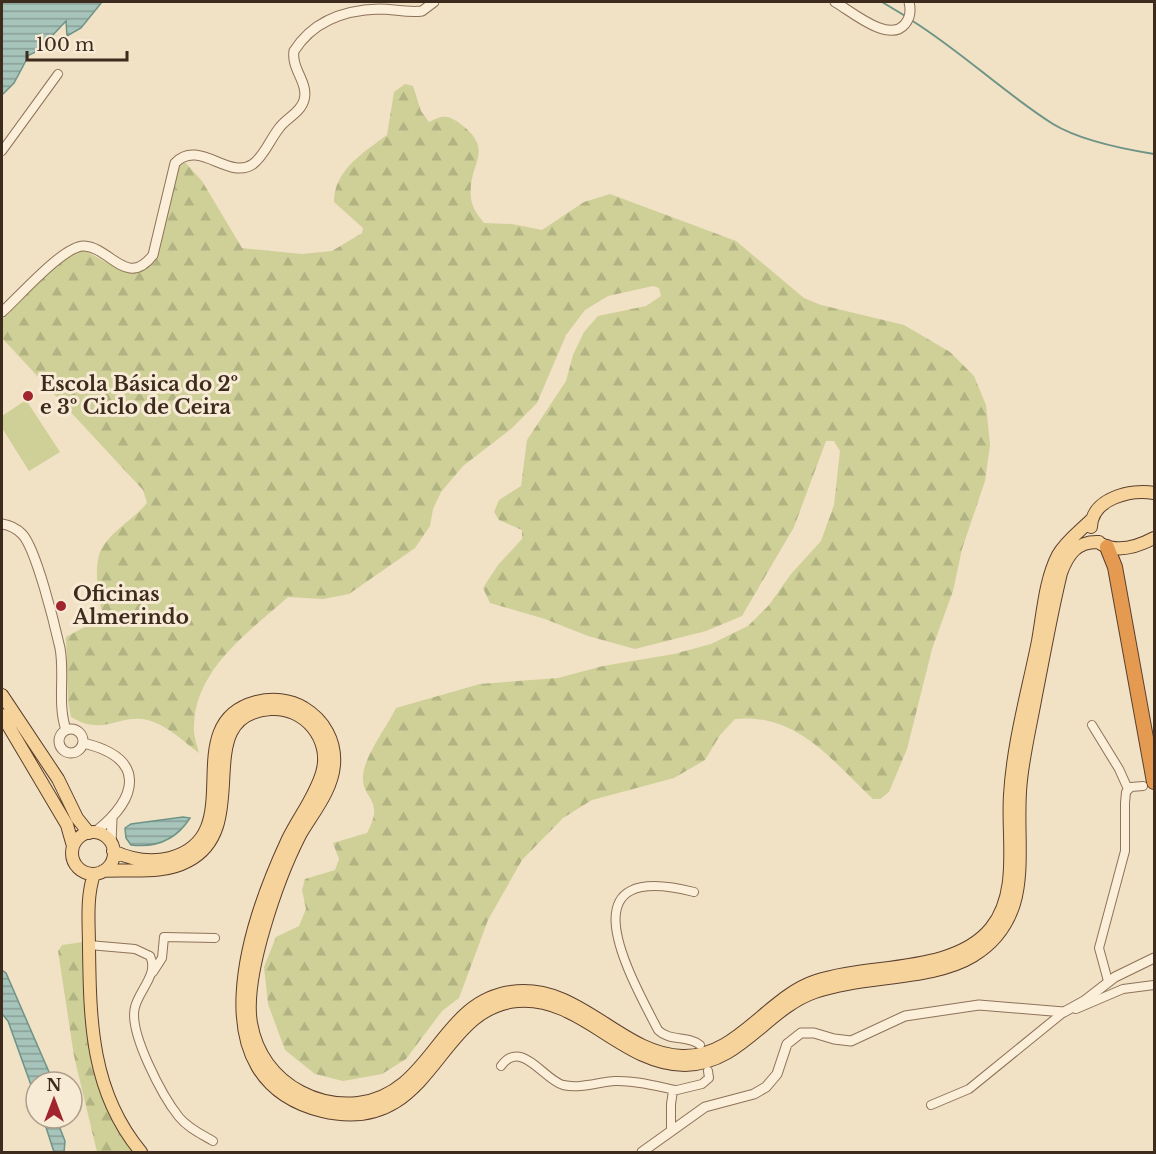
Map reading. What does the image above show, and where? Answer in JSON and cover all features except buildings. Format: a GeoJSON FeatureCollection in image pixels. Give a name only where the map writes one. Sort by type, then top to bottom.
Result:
{"type":"FeatureCollection","features":[{"type":"Feature","properties":{"kind":"highway"},"geometry":{"type":"LineString","coordinates":[[1109,546],[1115,567],[1149,784]]}},
{"type":"Feature","properties":{"kind":"main road"},"geometry":{"type":"LineString","coordinates":[[3,718],[69,815],[132,859],[148,860],[175,856],[192,847],[201,838],[212,818],[213,754],[221,730],[232,716],[253,703],[290,701],[305,709],[324,726],[333,746],[334,761],[329,784],[297,842],[278,890],[262,942],[251,993],[250,1014],[255,1039],[268,1064],[287,1084],[313,1098],[334,1103],[363,1102],[379,1098],[414,1076],[467,1011],[492,997],[518,991],[537,991],[564,1000],[662,1053],[684,1056],[714,1050],[737,1037],[773,1005],[798,988],[836,976],[951,956],[977,942],[994,923],[1007,893],[1013,768],[1050,579],[1063,547],[1091,520],[1096,510],[1107,502],[1137,492],[1155,493]]}},
{"type":"Feature","properties":{"kind":"main road"},"geometry":{"type":"LineString","coordinates":[[1091,520],[1092,530],[1109,546]]}},
{"type":"Feature","properties":{"kind":"main road"},"geometry":{"type":"LineString","coordinates":[[77,867],[85,873],[99,873],[174,867],[200,852],[221,820],[224,751],[230,735],[243,720],[256,712],[272,709],[290,711],[304,719],[316,732],[323,748],[324,764],[316,789],[290,834],[271,880],[250,950],[240,1009],[243,1030],[251,1054],[264,1075],[282,1091],[306,1106],[329,1112],[353,1113],[377,1109],[397,1101],[418,1085],[461,1031],[479,1014],[504,1003],[522,1000],[540,1002],[560,1009],[657,1061],[683,1065],[713,1061],[740,1046],[804,996],[839,985],[953,965],[979,952],[1000,931],[1016,895],[1020,781],[1061,573],[1068,557],[1077,546],[1109,546],[1153,539]]}},
{"type":"Feature","properties":{"kind":"main road"},"geometry":{"type":"LineString","coordinates":[[2,695],[58,778],[69,815],[72,857],[77,867],[88,914],[92,1034],[96,1058],[119,1120],[141,1152]]}},
{"type":"Feature","properties":{"kind":"main road"},"geometry":{"type":"LineString","coordinates":[[73,846],[77,840],[92,833]]}},
{"type":"Feature","properties":{"kind":"main road"},"geometry":{"type":"LineString","coordinates":[[88,914],[99,873],[111,862],[112,847]]}},
{"type":"Feature","properties":{"kind":"street"},"geometry":{"type":"LineString","coordinates":[[2,312],[42,272],[78,247],[92,248],[132,268],[148,261],[153,255],[175,163],[180,158],[196,155],[243,168],[251,166],[259,159],[280,127],[304,102],[305,90],[295,69],[294,51],[321,23],[344,13],[380,9],[422,11],[434,2]]}},
{"type":"Feature","properties":{"kind":"street"},"geometry":{"type":"LineString","coordinates":[[835,2],[878,28],[889,31],[902,27],[910,15],[909,2]]}},
{"type":"Feature","properties":{"kind":"street"},"geometry":{"type":"LineString","coordinates":[[2,151],[58,74]]}},
{"type":"Feature","properties":{"kind":"street"},"geometry":{"type":"LineString","coordinates":[[2,524],[17,530],[26,540],[44,590],[60,649],[62,713],[66,730]]}},
{"type":"Feature","properties":{"kind":"street"},"geometry":{"type":"LineString","coordinates":[[1092,725],[1119,769],[1128,789],[1125,803],[1125,851],[1099,948],[1108,981]]}},
{"type":"Feature","properties":{"kind":"street"},"geometry":{"type":"LineString","coordinates":[[66,730],[78,731],[83,743],[115,754],[128,768],[128,790],[112,819],[92,833]]}},
{"type":"Feature","properties":{"kind":"street"},"geometry":{"type":"LineString","coordinates":[[66,730],[59,739],[65,751],[75,753],[83,743]]}},
{"type":"Feature","properties":{"kind":"street"},"geometry":{"type":"LineString","coordinates":[[1128,789],[1149,784]]}},
{"type":"Feature","properties":{"kind":"street"},"geometry":{"type":"LineString","coordinates":[[112,819],[112,847]]}},
{"type":"Feature","properties":{"kind":"street"},"geometry":{"type":"LineString","coordinates":[[694,892],[654,885],[638,888],[621,902],[615,928],[627,971],[658,1030],[666,1036],[692,1041],[700,1045]]}},
{"type":"Feature","properties":{"kind":"street"},"geometry":{"type":"LineString","coordinates":[[213,1141],[193,1130],[180,1118],[138,1040],[135,1006],[162,958],[164,937],[214,938]]}},
{"type":"Feature","properties":{"kind":"street"},"geometry":{"type":"LineString","coordinates":[[89,945],[145,952],[153,961],[152,974]]}},
{"type":"Feature","properties":{"kind":"street"},"geometry":{"type":"LineString","coordinates":[[931,1105],[969,1089],[1064,1012],[1108,981],[1126,970],[1155,958]]}},
{"type":"Feature","properties":{"kind":"street"},"geometry":{"type":"LineString","coordinates":[[642,1152],[705,1107],[754,1094],[766,1088],[777,1074],[787,1044],[796,1036],[814,1033],[834,1039],[857,1039],[905,1016],[972,1006],[1064,1012],[1123,989],[1155,986]]}},
{"type":"Feature","properties":{"kind":"street"},"geometry":{"type":"LineString","coordinates":[[501,1066],[507,1059],[518,1057],[532,1061],[550,1078],[563,1085],[618,1081],[675,1089],[705,1082],[709,1078],[708,1071]]}},
{"type":"Feature","properties":{"kind":"street"},"geometry":{"type":"LineString","coordinates":[[671,1130],[671,1101],[675,1089]]}},
{"type":"Feature","properties":{"kind":"green space"},"geometry":{"type":"Polygon","coordinates":[[[405,84],[413,86],[421,111],[429,122],[440,117],[450,118],[470,132],[476,141],[479,149],[471,186],[471,198],[474,208],[484,223],[512,224],[542,230],[584,202],[610,194],[736,241],[804,298],[821,305],[904,325],[950,352],[974,376],[986,405],[990,445],[985,481],[962,549],[953,591],[932,649],[907,749],[889,792],[880,799],[873,799],[827,755],[795,731],[777,723],[757,719],[735,719],[720,735],[705,760],[674,778],[592,800],[563,818],[522,860],[488,920],[459,998],[442,1011],[406,1059],[382,1074],[343,1081],[315,1074],[285,1050],[268,1004],[264,967],[276,937],[299,926],[306,909],[302,890],[305,879],[335,870],[339,859],[333,843],[367,833],[372,822],[374,806],[363,784],[364,768],[396,708],[480,684],[558,678],[603,666],[674,654],[711,644],[748,626],[769,605],[791,574],[821,541],[834,505],[840,451],[834,441],[826,441],[794,527],[742,616],[706,631],[635,649],[588,636],[545,619],[490,603],[483,588],[498,565],[522,539],[522,530],[499,520],[494,512],[499,500],[521,486],[527,440],[566,381],[573,355],[584,332],[598,316],[646,306],[661,296],[659,288],[653,286],[608,296],[585,310],[566,335],[537,403],[511,429],[463,466],[441,492],[433,509],[430,526],[415,548],[349,594],[323,599],[288,597],[227,653],[214,669],[197,706],[194,729],[199,753],[169,730],[148,720],[128,719],[93,725],[71,717],[68,701],[66,637],[103,617],[97,578],[99,555],[113,534],[147,503],[143,490],[2,338],[2,320],[48,272],[82,250],[127,271],[145,268],[155,262],[175,172],[183,160],[202,181],[242,248],[302,254],[332,251],[362,233],[363,228],[334,202],[339,181],[344,171],[352,163],[387,135],[394,92],[405,84]]]}},
{"type":"Feature","properties":{"kind":"green space"},"geometry":{"type":"Polygon","coordinates":[[[26,400],[60,452],[29,471],[2,428],[2,416],[26,400]]]}},
{"type":"Feature","properties":{"kind":"green space"},"geometry":{"type":"Polygon","coordinates":[[[83,942],[84,1000],[90,1051],[105,1100],[132,1152],[97,1152],[84,1098],[84,1070],[77,1070],[74,1056],[58,951],[62,945],[83,942]]]}},
{"type":"Feature","properties":{"kind":"water"},"geometry":{"type":"Polygon","coordinates":[[[2,2],[102,2],[81,28],[67,36],[66,21],[38,51],[29,55],[14,83],[2,95],[2,2]]]}},
{"type":"Feature","properties":{"kind":"water"},"geometry":{"type":"Polygon","coordinates":[[[190,818],[172,837],[157,844],[131,845],[126,838],[125,828],[131,824],[190,818]]]}},
{"type":"Feature","properties":{"kind":"water"},"geometry":{"type":"Polygon","coordinates":[[[2,970],[6,973],[48,1070],[26,1070],[8,1021],[2,1014],[2,970]]]}},
{"type":"Feature","properties":{"kind":"water"},"geometry":{"type":"Polygon","coordinates":[[[47,1130],[61,1130],[65,1141],[64,1152],[54,1152],[47,1130]]]}},
{"type":"Feature","properties":{"kind":"waterway"},"geometry":{"type":"LineString","coordinates":[[882,2],[907,17]]}},
{"type":"Feature","properties":{"kind":"waterway"},"geometry":{"type":"LineString","coordinates":[[911,20],[1053,124],[1089,140],[1154,154]]}},
{"type":"Feature","properties":{"kind":"place","name":"Escola Básica do 2º e 3º Ciclo de Ceira"},"geometry":{"type":"Point","coordinates":[28,396]}},
{"type":"Feature","properties":{"kind":"place","name":"Oficinas Almerindo"},"geometry":{"type":"Point","coordinates":[61,606]}}]}
